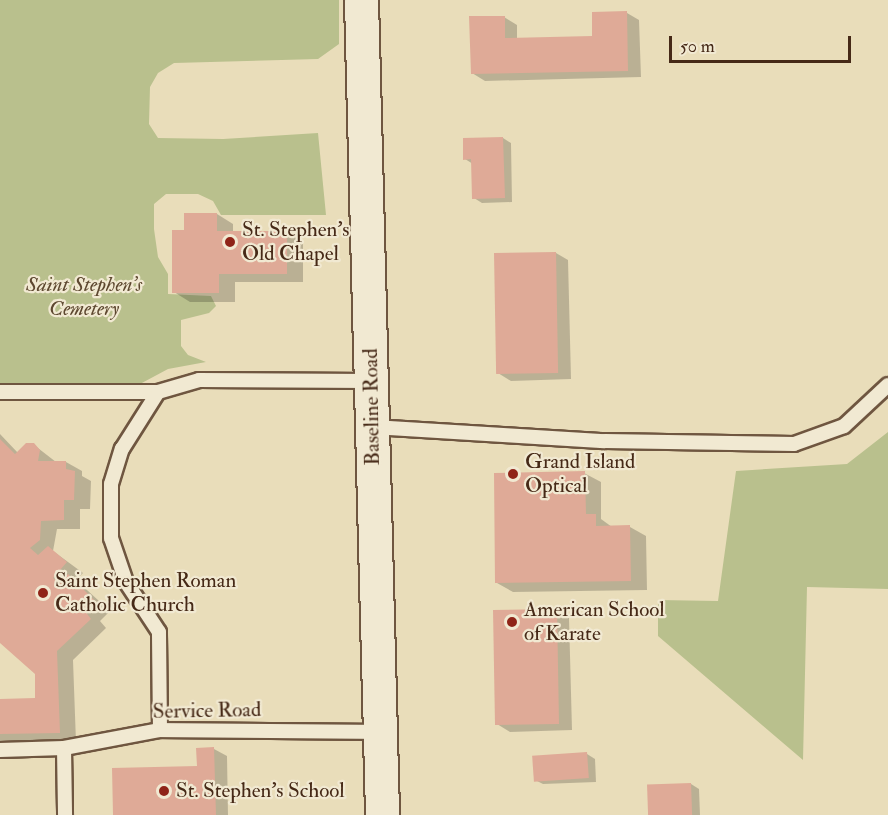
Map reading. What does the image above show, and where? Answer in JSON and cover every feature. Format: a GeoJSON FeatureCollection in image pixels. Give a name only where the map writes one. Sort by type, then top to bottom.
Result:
{"type":"FeatureCollection","features":[{"type":"Feature","properties":{"kind":"street","name":"Baseline Road"},"geometry":{"type":"LineString","coordinates":[[361,0],[382,815]]}},
{"type":"Feature","properties":{"kind":"lane"},"geometry":{"type":"LineString","coordinates":[[0,392],[158,392],[199,380],[371,381]]}},
{"type":"Feature","properties":{"kind":"lane"},"geometry":{"type":"LineString","coordinates":[[373,428],[627,442],[794,444],[843,426],[888,385]]}},
{"type":"Feature","properties":{"kind":"lane"},"geometry":{"type":"LineString","coordinates":[[158,392],[122,449],[111,484],[111,538],[126,582],[159,632],[160,730]]}},
{"type":"Feature","properties":{"kind":"lane","name":"Service Road"},"geometry":{"type":"LineString","coordinates":[[0,750],[64,748],[160,730],[380,732]]}},
{"type":"Feature","properties":{"kind":"lane"},"geometry":{"type":"LineString","coordinates":[[64,748],[65,815]]}},
{"type":"Feature","properties":{"kind":"green space","name":"Saint Stephen's Cemetery"},"geometry":{"type":"Polygon","coordinates":[[[0,0],[339,0],[339,44],[318,59],[174,63],[158,73],[150,87],[149,124],[158,138],[223,139],[318,133],[326,215],[221,215],[213,201],[198,194],[166,194],[154,204],[154,229],[158,257],[168,274],[168,294],[211,296],[216,306],[209,313],[181,320],[181,346],[188,355],[206,362],[168,369],[140,384],[0,385],[0,0]]]}},
{"type":"Feature","properties":{"kind":"green space"},"geometry":{"type":"Polygon","coordinates":[[[888,432],[888,589],[807,587],[803,760],[658,636],[658,600],[718,601],[736,471],[847,464],[888,432]]]}},
{"type":"Feature","properties":{"kind":"building"},"geometry":{"type":"Polygon","coordinates":[[[627,11],[628,71],[471,74],[469,16],[505,16],[505,38],[592,36],[592,12],[627,11]]]}},
{"type":"Feature","properties":{"kind":"building"},"geometry":{"type":"Polygon","coordinates":[[[503,137],[505,198],[472,199],[471,159],[463,160],[463,138],[503,137]]]}},
{"type":"Feature","properties":{"kind":"building","name":"St. Stephen's Old Chapel"},"geometry":{"type":"Polygon","coordinates":[[[184,213],[217,213],[217,231],[287,231],[287,274],[219,274],[219,293],[172,293],[172,230],[184,230],[184,213]]]}},
{"type":"Feature","properties":{"kind":"building"},"geometry":{"type":"Polygon","coordinates":[[[556,252],[558,373],[496,374],[494,253],[556,252]]]}},
{"type":"Feature","properties":{"kind":"building","name":"Saint Stephen Roman Catholic Church"},"geometry":{"type":"Polygon","coordinates":[[[0,439],[15,454],[26,443],[34,443],[40,450],[38,461],[66,461],[66,469],[75,471],[74,500],[64,500],[64,520],[41,521],[40,540],[30,548],[38,555],[48,546],[67,562],[53,578],[60,584],[68,574],[95,601],[85,611],[91,619],[57,651],[60,733],[0,734],[0,699],[35,698],[35,674],[0,643],[0,439]]]}},
{"type":"Feature","properties":{"kind":"building"},"geometry":{"type":"Polygon","coordinates":[[[585,471],[586,514],[596,514],[596,526],[630,525],[631,581],[495,583],[494,473],[585,471]]]}},
{"type":"Feature","properties":{"kind":"building"},"geometry":{"type":"Polygon","coordinates":[[[557,609],[559,724],[495,725],[493,610],[557,609]]]}},
{"type":"Feature","properties":{"kind":"building","name":"St. Stephen's School"},"geometry":{"type":"Polygon","coordinates":[[[214,747],[216,815],[113,815],[112,768],[197,766],[196,748],[214,747]]]}},
{"type":"Feature","properties":{"kind":"building"},"geometry":{"type":"Polygon","coordinates":[[[587,752],[589,778],[534,782],[532,756],[587,752]]]}},
{"type":"Feature","properties":{"kind":"building"},"geometry":{"type":"Polygon","coordinates":[[[691,783],[692,815],[648,815],[647,785],[691,783]]]}},
{"type":"Feature","properties":{"kind":"place","name":"St. Stephen's Old Chapel"},"geometry":{"type":"Point","coordinates":[230,242]}},
{"type":"Feature","properties":{"kind":"place","name":"Grand Island Optical"},"geometry":{"type":"Point","coordinates":[513,474]}},
{"type":"Feature","properties":{"kind":"place","name":"Saint Stephen Roman Catholic Church"},"geometry":{"type":"Point","coordinates":[43,593]}},
{"type":"Feature","properties":{"kind":"place","name":"American School of Karate"},"geometry":{"type":"Point","coordinates":[512,622]}},
{"type":"Feature","properties":{"kind":"place","name":"St. Stephen's School"},"geometry":{"type":"Point","coordinates":[164,791]}}]}
